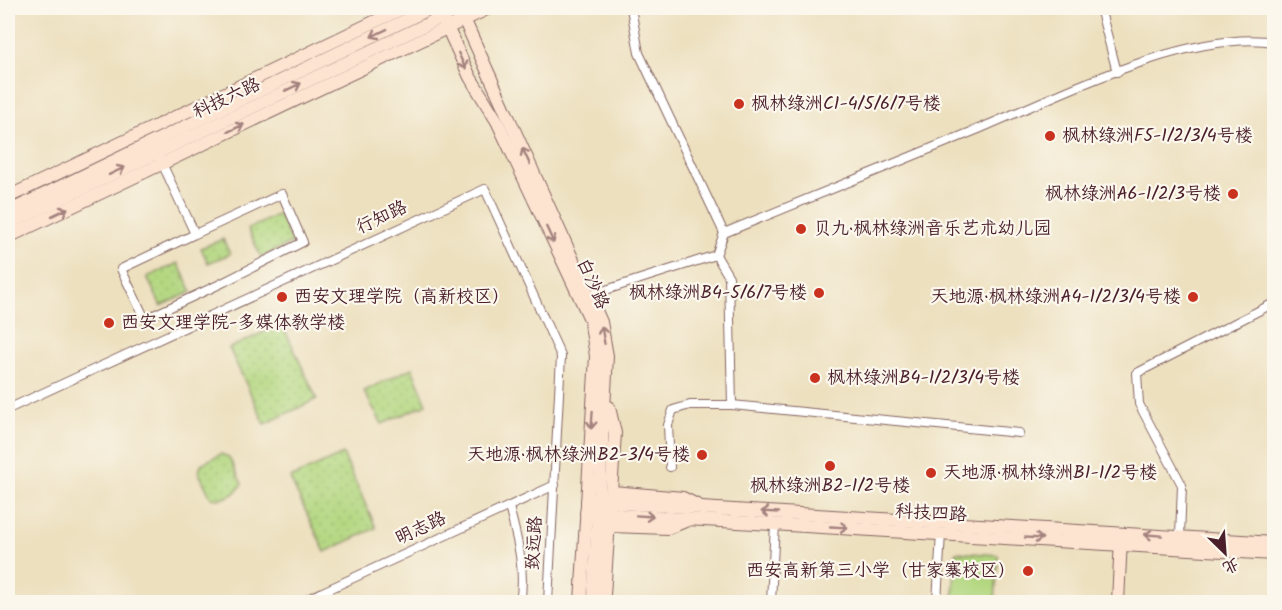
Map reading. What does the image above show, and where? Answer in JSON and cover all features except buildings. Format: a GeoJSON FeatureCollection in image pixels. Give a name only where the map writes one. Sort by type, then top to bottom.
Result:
{"type":"FeatureCollection","features":[{"type":"Feature","properties":{"kind":"street"},"geometry":{"type":"LineString","coordinates":[[8,196],[403,8]]}},
{"type":"Feature","properties":{"kind":"street","name":"科技六路"},"geometry":{"type":"LineString","coordinates":[[8,212],[156,153],[431,8]]}},
{"type":"Feature","properties":{"kind":"street","name":"科技六路"},"geometry":{"type":"LineString","coordinates":[[8,224],[445,17],[461,11],[489,8]]}},
{"type":"Feature","properties":{"kind":"street"},"geometry":{"type":"LineString","coordinates":[[631,8],[639,53],[724,233],[716,255]]}},
{"type":"Feature","properties":{"kind":"street"},"geometry":{"type":"LineString","coordinates":[[1100,8],[1117,72]]}},
{"type":"Feature","properties":{"kind":"street","name":"白沙路"},"geometry":{"type":"LineString","coordinates":[[461,11],[601,322],[607,356],[602,508],[593,603]]}},
{"type":"Feature","properties":{"kind":"street","name":"白沙路"},"geometry":{"type":"LineString","coordinates":[[445,17],[470,77],[497,121],[590,319],[596,356],[602,508],[581,603]]}},
{"type":"Feature","properties":{"kind":"street"},"geometry":{"type":"LineString","coordinates":[[724,233],[1117,72],[1193,47],[1257,39],[1275,42]]}},
{"type":"Feature","properties":{"kind":"street"},"geometry":{"type":"LineString","coordinates":[[8,237],[156,153],[195,234]]}},
{"type":"Feature","properties":{"kind":"street","name":"行知路"},"geometry":{"type":"LineString","coordinates":[[8,409],[485,189],[561,356],[555,485]]}},
{"type":"Feature","properties":{"kind":"street"},"geometry":{"type":"LineString","coordinates":[[282,194],[303,242],[145,319],[121,269],[195,234],[282,194]]}},
{"type":"Feature","properties":{"kind":"street"},"geometry":{"type":"LineString","coordinates":[[590,295],[716,255]]}},
{"type":"Feature","properties":{"kind":"street"},"geometry":{"type":"LineString","coordinates":[[716,255],[729,277],[732,405]]}},
{"type":"Feature","properties":{"kind":"street"},"geometry":{"type":"LineString","coordinates":[[1180,536],[1182,485],[1139,404],[1137,373],[1275,303]]}},
{"type":"Feature","properties":{"kind":"street"},"geometry":{"type":"LineString","coordinates":[[670,467],[668,426],[673,410],[690,405],[732,405],[1019,433]]}},
{"type":"Feature","properties":{"kind":"street","name":"明志路"},"geometry":{"type":"LineString","coordinates":[[301,603],[555,485]]}},
{"type":"Feature","properties":{"kind":"street","name":"致远路"},"geometry":{"type":"LineString","coordinates":[[548,603],[555,485]]}},
{"type":"Feature","properties":{"kind":"street"},"geometry":{"type":"LineString","coordinates":[[509,507],[520,548],[522,571],[520,603]]}},
{"type":"Feature","properties":{"kind":"street"},"geometry":{"type":"LineString","coordinates":[[601,603],[604,595],[602,508]]}},
{"type":"Feature","properties":{"kind":"street","name":"科技四路"},"geometry":{"type":"LineString","coordinates":[[602,508],[703,508],[1121,538],[1275,554]]}},
{"type":"Feature","properties":{"kind":"street","name":"科技四路"},"geometry":{"type":"LineString","coordinates":[[602,508],[691,519],[941,533],[1121,538],[1180,536],[1275,543]]}},
{"type":"Feature","properties":{"kind":"street"},"geometry":{"type":"LineString","coordinates":[[771,603],[775,524]]}},
{"type":"Feature","properties":{"kind":"street"},"geometry":{"type":"LineString","coordinates":[[937,603],[941,533]]}},
{"type":"Feature","properties":{"kind":"street"},"geometry":{"type":"LineString","coordinates":[[1118,603],[1121,538]]}},
{"type":"Feature","properties":{"kind":"green space"},"geometry":{"type":"Polygon","coordinates":[[[279,214],[292,243],[261,257],[248,229],[279,214]]]}},
{"type":"Feature","properties":{"kind":"green space"},"geometry":{"type":"Polygon","coordinates":[[[223,239],[230,254],[208,263],[201,248],[223,239]]]}},
{"type":"Feature","properties":{"kind":"green space"},"geometry":{"type":"Polygon","coordinates":[[[178,263],[192,292],[161,306],[147,277],[178,263]]]}},
{"type":"Feature","properties":{"kind":"green space"},"geometry":{"type":"Polygon","coordinates":[[[282,324],[317,399],[265,424],[229,348],[282,324]]]}},
{"type":"Feature","properties":{"kind":"green space"},"geometry":{"type":"Polygon","coordinates":[[[412,368],[427,404],[382,424],[364,391],[412,368]]]}},
{"type":"Feature","properties":{"kind":"green space"},"geometry":{"type":"Polygon","coordinates":[[[221,454],[229,457],[242,484],[229,496],[220,499],[211,498],[199,473],[201,464],[221,454]]]}},
{"type":"Feature","properties":{"kind":"green space"},"geometry":{"type":"Polygon","coordinates":[[[343,454],[376,528],[325,552],[290,478],[343,454]]]}},
{"type":"Feature","properties":{"kind":"green space"},"geometry":{"type":"Polygon","coordinates":[[[956,552],[998,555],[995,602],[953,602],[956,552]]]}},
{"type":"Feature","properties":{"kind":"place","name":"枫林绿洲C1-4/5/6/7号楼"},"geometry":{"type":"Point","coordinates":[739,104]}},
{"type":"Feature","properties":{"kind":"place","name":"枫林绿洲F5-1/2/3/4号楼"},"geometry":{"type":"Point","coordinates":[1050,136]}},
{"type":"Feature","properties":{"kind":"place","name":"枫林绿洲A6-1/2/3号楼"},"geometry":{"type":"Point","coordinates":[1233,194]}},
{"type":"Feature","properties":{"kind":"place","name":"贝九·枫林绿洲音乐艺术幼儿园"},"geometry":{"type":"Point","coordinates":[801,229]}},
{"type":"Feature","properties":{"kind":"place","name":"枫林绿洲B4-5/6/7号楼"},"geometry":{"type":"Point","coordinates":[819,293]}},
{"type":"Feature","properties":{"kind":"place","name":"西安文理学院（高新校区）"},"geometry":{"type":"Point","coordinates":[282,297]}},
{"type":"Feature","properties":{"kind":"place","name":"天地源·枫林绿洲A4-1/2/3/4号楼"},"geometry":{"type":"Point","coordinates":[1193,297]}},
{"type":"Feature","properties":{"kind":"place","name":"西安文理学院-多媒体教学楼"},"geometry":{"type":"Point","coordinates":[109,323]}},
{"type":"Feature","properties":{"kind":"place","name":"枫林绿洲B4-1/2/3/4号楼"},"geometry":{"type":"Point","coordinates":[815,378]}},
{"type":"Feature","properties":{"kind":"place","name":"天地源·枫林绿洲B2-3/4号楼"},"geometry":{"type":"Point","coordinates":[702,455]}},
{"type":"Feature","properties":{"kind":"place","name":"枫林绿洲B2-1/2号楼"},"geometry":{"type":"Point","coordinates":[830,466]}},
{"type":"Feature","properties":{"kind":"place","name":"天地源·枫林绿洲B1-1/2号楼"},"geometry":{"type":"Point","coordinates":[931,473]}},
{"type":"Feature","properties":{"kind":"place","name":"西安高新第三小学（甘家寨校区）"},"geometry":{"type":"Point","coordinates":[1028,571]}}]}
